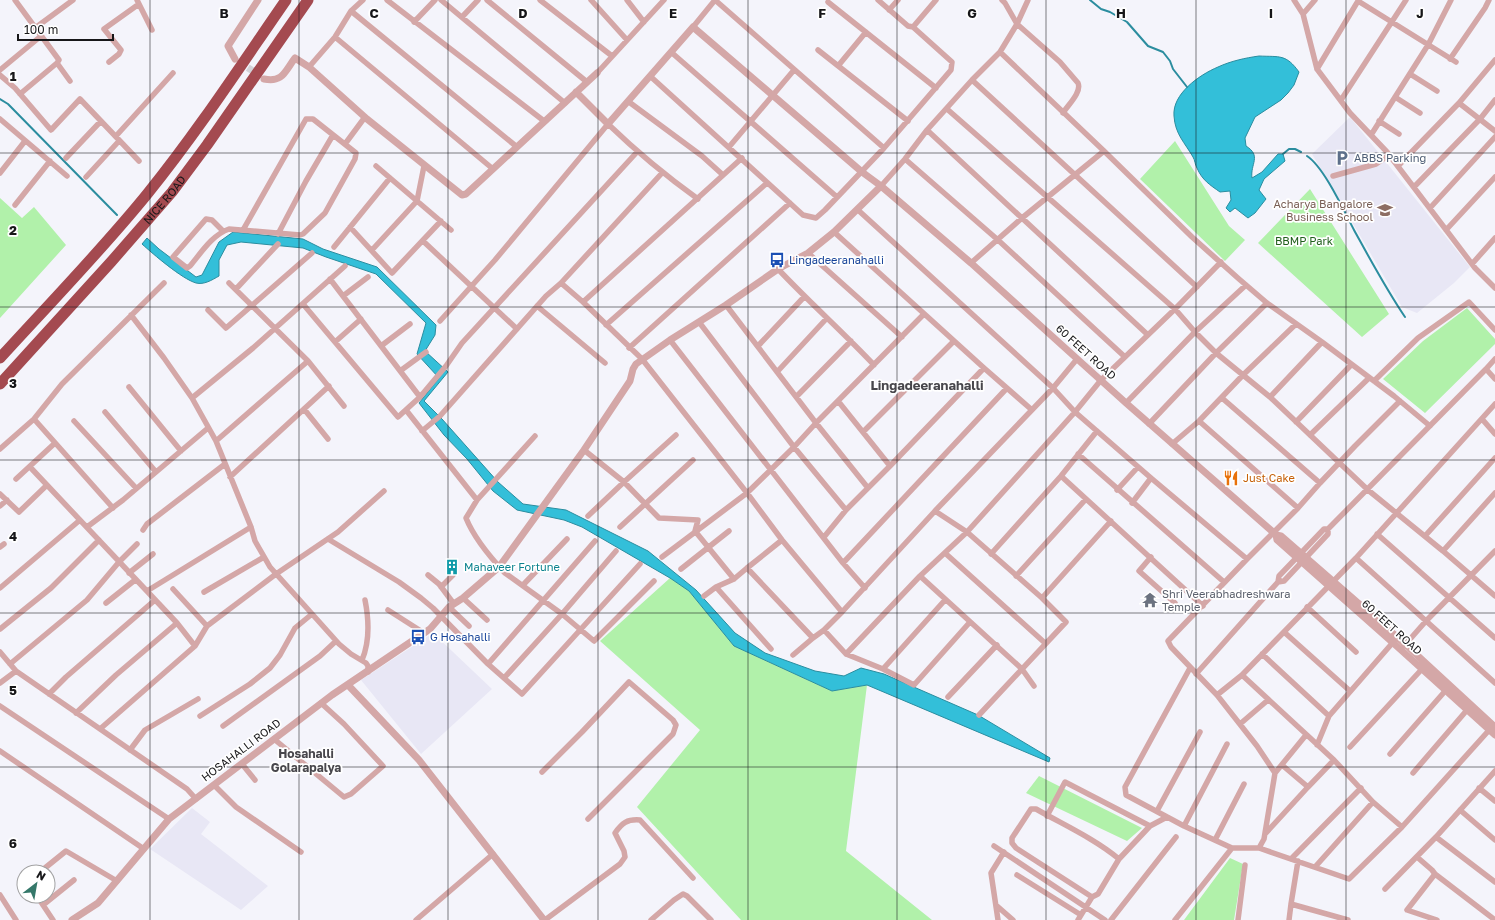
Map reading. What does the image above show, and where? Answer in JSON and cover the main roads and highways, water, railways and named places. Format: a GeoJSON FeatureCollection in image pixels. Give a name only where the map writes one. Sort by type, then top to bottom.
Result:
{"type":"FeatureCollection","features":[{"type":"Feature","properties":{"kind":"highway","name":"NICE ROAD"},"geometry":{"type":"LineString","coordinates":[[0,358],[98,251],[152,188],[193,133],[286,0]]}},
{"type":"Feature","properties":{"kind":"highway","name":"NICE ROAD"},"geometry":{"type":"LineString","coordinates":[[0,384],[112,262],[172,192],[308,0]]}},
{"type":"Feature","properties":{"kind":"water"},"geometry":{"type":"Polygon","coordinates":[[[1259,56],[1286,59],[1299,72],[1294,85],[1288,93],[1281,100],[1255,117],[1245,138],[1246,146],[1251,150],[1254,157],[1252,178],[1262,172],[1278,154],[1283,154],[1285,161],[1264,179],[1259,190],[1266,199],[1255,213],[1248,218],[1235,208],[1230,212],[1226,208],[1231,200],[1230,191],[1220,192],[1201,176],[1196,167],[1194,158],[1176,128],[1174,116],[1177,100],[1195,80],[1211,70],[1228,63],[1259,56]]]}},
{"type":"Feature","properties":{"kind":"water"},"geometry":{"type":"Polygon","coordinates":[[[233,232],[303,239],[323,249],[377,267],[436,325],[435,335],[425,351],[448,372],[424,401],[498,482],[523,504],[566,510],[648,551],[696,590],[735,633],[765,653],[815,671],[844,676],[861,668],[884,674],[978,715],[1050,758],[1049,762],[867,685],[832,691],[734,646],[689,591],[670,578],[582,527],[564,520],[517,510],[493,491],[467,459],[444,435],[419,403],[439,378],[417,354],[426,323],[376,274],[303,248],[241,242],[227,245],[219,260],[219,276],[208,282],[196,283],[176,272],[142,244],[147,238],[196,277],[202,275],[219,242],[233,232]]]}},
{"type":"Feature","properties":{"kind":"waterway"},"geometry":{"type":"LineString","coordinates":[[1090,0],[1101,9],[1110,12],[1127,22],[1148,46],[1163,52],[1170,61],[1173,69],[1187,87]]}},
{"type":"Feature","properties":{"kind":"waterway"},"geometry":{"type":"LineString","coordinates":[[0,99],[8,104],[117,215]]}},
{"type":"Feature","properties":{"kind":"waterway"},"geometry":{"type":"LineString","coordinates":[[1283,154],[1289,149],[1295,149],[1301,152]]}},
{"type":"Feature","properties":{"kind":"waterway"},"geometry":{"type":"LineString","coordinates":[[1307,156],[1327,179],[1378,274],[1405,317]]}},
{"type":"Feature","properties":{"kind":"tunnel"},"geometry":{"type":"LineString","coordinates":[[239,62],[259,75]]}},
{"type":"Feature","properties":{"kind":"place","name":"ABBS Parking"},"geometry":{"type":"Point","coordinates":[1342,158]}},
{"type":"Feature","properties":{"kind":"place","name":"Acharya Bangalore Business School"},"geometry":{"type":"Point","coordinates":[1385,210]}},
{"type":"Feature","properties":{"kind":"place","name":"Lingadeeranahalli"},"geometry":{"type":"Point","coordinates":[777,260]}},
{"type":"Feature","properties":{"kind":"place","name":"Just Cake"},"geometry":{"type":"Point","coordinates":[1231,478]}},
{"type":"Feature","properties":{"kind":"place","name":"Mahaveer Fortune"},"geometry":{"type":"Point","coordinates":[452,567]}},
{"type":"Feature","properties":{"kind":"place","name":"Shri Veerabhadreshwara Temple"},"geometry":{"type":"Point","coordinates":[1150,600]}},
{"type":"Feature","properties":{"kind":"place","name":"G Hosahalli"},"geometry":{"type":"Point","coordinates":[418,637]}},
{"type":"Feature","properties":{"kind":"district","name":"Lingadeeranahalli"},"geometry":{"type":"Point","coordinates":[927,385]}},
{"type":"Feature","properties":{"kind":"district","name":"Hosahalli Golarapalya"},"geometry":{"type":"Point","coordinates":[306,761]}},
{"type":"Feature","properties":{"kind":"park label","name":"BBMP Park"},"geometry":{"type":"Point","coordinates":[1304,241]}}]}
